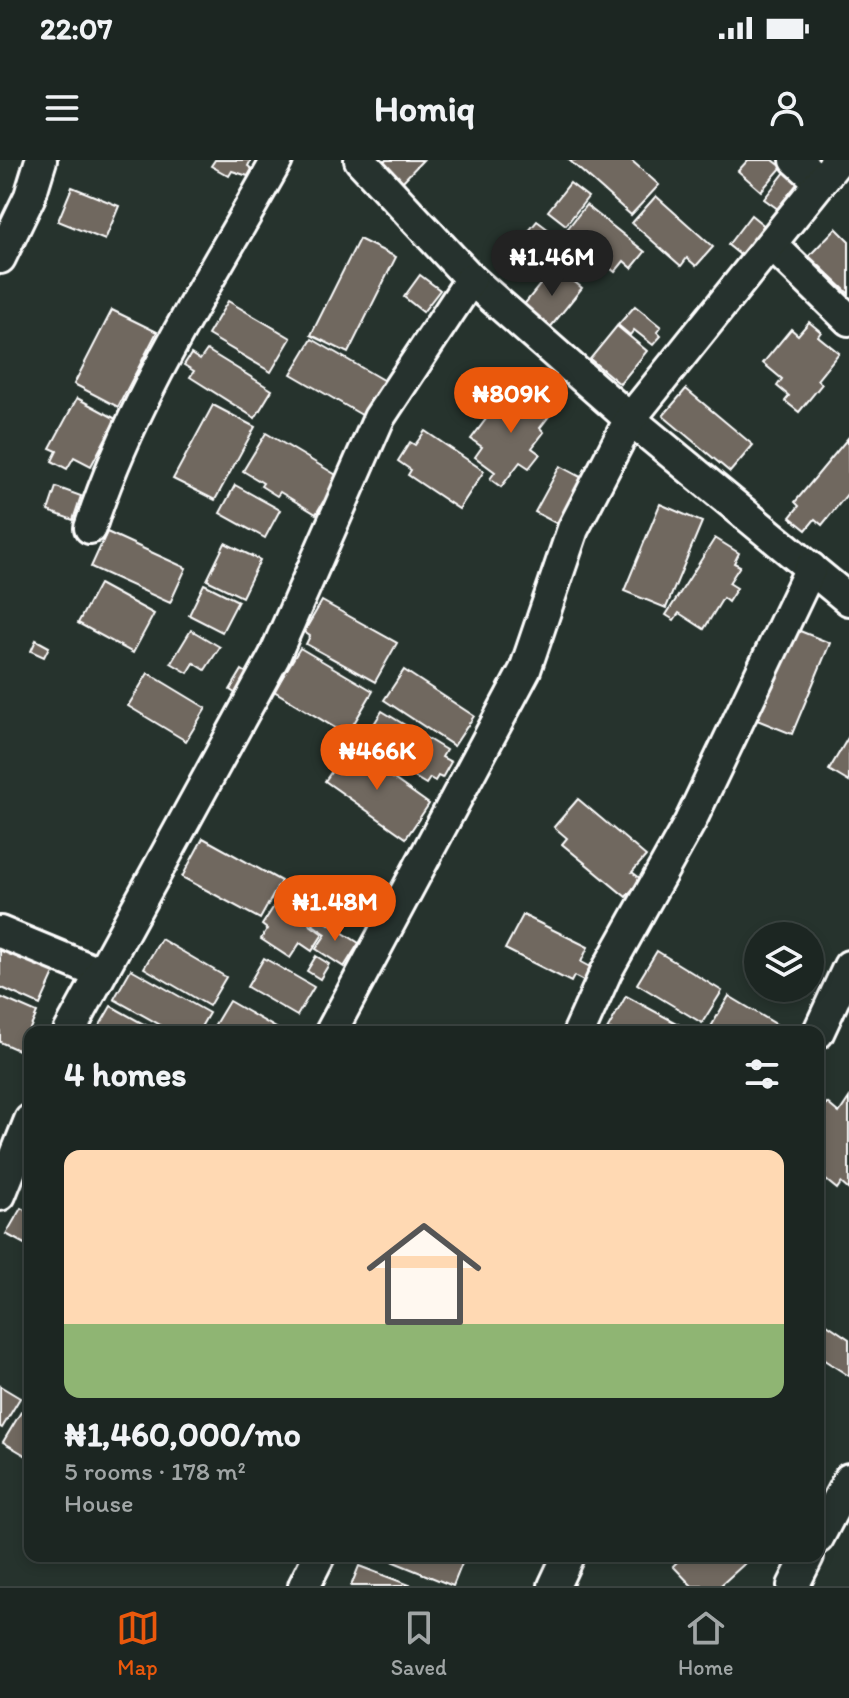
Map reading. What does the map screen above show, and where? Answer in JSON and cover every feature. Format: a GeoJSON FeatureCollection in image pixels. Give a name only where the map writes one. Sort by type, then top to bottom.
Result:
{"type":"FeatureCollection","features":[{"type":"Feature","properties":{"kind":"street"},"geometry":{"type":"LineString","coordinates":[[0,258],[30,196],[41,160]]}},
{"type":"Feature","properties":{"kind":"street"},"geometry":{"type":"LineString","coordinates":[[90,528],[103,487],[179,325],[277,160]]}},
{"type":"Feature","properties":{"kind":"street"},"geometry":{"type":"LineString","coordinates":[[360,160],[471,279],[630,419],[849,600]]}},
{"type":"Feature","properties":{"kind":"street"},"geometry":{"type":"LineString","coordinates":[[334,1026],[450,816],[525,670],[573,529],[630,419],[829,171],[796,160]]}},
{"type":"Feature","properties":{"kind":"street"},"geometry":{"type":"LineString","coordinates":[[771,244],[849,320]]}},
{"type":"Feature","properties":{"kind":"street"},"geometry":{"type":"LineString","coordinates":[[72,1026],[274,657],[379,418],[471,279]]}},
{"type":"Feature","properties":{"kind":"street"},"geometry":{"type":"LineString","coordinates":[[582,1026],[606,972],[690,822],[811,568]]}},
{"type":"Feature","properties":{"kind":"street"},"geometry":{"type":"LineString","coordinates":[[0,932],[99,973]]}},
{"type":"Feature","properties":{"kind":"street"},"geometry":{"type":"LineString","coordinates":[[821,1026],[849,966]]}},
{"type":"Feature","properties":{"kind":"street"},"geometry":{"type":"LineString","coordinates":[[0,1195],[24,1135]]}},
{"type":"Feature","properties":{"kind":"street"},"geometry":{"type":"LineString","coordinates":[[824,1527],[849,1479]]}},
{"type":"Feature","properties":{"kind":"street"},"geometry":{"type":"LineString","coordinates":[[304,1586],[316,1562]]}},
{"type":"Feature","properties":{"kind":"street"},"geometry":{"type":"LineString","coordinates":[[554,1586],[565,1562]]}},
{"type":"Feature","properties":{"kind":"street"},"geometry":{"type":"LineString","coordinates":[[793,1586],[805,1562]]}},
{"type":"Feature","properties":{"kind":"building"},"geometry":{"type":"Polygon","coordinates":[[[215,160],[251,160],[248,166],[252,169],[248,176],[232,171],[229,176],[211,166],[215,160]]]}},
{"type":"Feature","properties":{"kind":"building"},"geometry":{"type":"Polygon","coordinates":[[[380,160],[423,160],[402,182],[380,160]]]}},
{"type":"Feature","properties":{"kind":"building"},"geometry":{"type":"Polygon","coordinates":[[[569,160],[631,160],[659,185],[631,215],[569,160]]]}},
{"type":"Feature","properties":{"kind":"building"},"geometry":{"type":"Polygon","coordinates":[[[748,160],[773,160],[782,167],[761,191],[738,171],[748,160]]]}},
{"type":"Feature","properties":{"kind":"building"},"geometry":{"type":"Polygon","coordinates":[[[789,167],[807,181],[782,212],[764,199],[789,167]]]}},
{"type":"Feature","properties":{"kind":"building"},"geometry":{"type":"Polygon","coordinates":[[[570,183],[588,197],[566,225],[548,211],[570,183]]]}},
{"type":"Feature","properties":{"kind":"building"},"geometry":{"type":"Polygon","coordinates":[[[72,187],[119,206],[105,240],[58,221],[72,187]]]}},
{"type":"Feature","properties":{"kind":"building"},"geometry":{"type":"Polygon","coordinates":[[[656,196],[713,247],[696,266],[687,258],[681,266],[632,223],[656,196]]]}},
{"type":"Feature","properties":{"kind":"building"},"geometry":{"type":"Polygon","coordinates":[[[586,205],[645,252],[632,268],[624,261],[615,272],[565,232],[586,205]]]}},
{"type":"Feature","properties":{"kind":"building"},"geometry":{"type":"Polygon","coordinates":[[[751,215],[767,228],[744,258],[728,245],[751,215]]]}},
{"type":"Feature","properties":{"kind":"building"},"geometry":{"type":"Polygon","coordinates":[[[537,221],[565,242],[546,266],[518,244],[537,221]]]}},
{"type":"Feature","properties":{"kind":"building"},"geometry":{"type":"Polygon","coordinates":[[[836,228],[849,241],[849,294],[809,256],[836,228]]]}},
{"type":"Feature","properties":{"kind":"building"},"geometry":{"type":"Polygon","coordinates":[[[359,239],[396,257],[348,353],[311,335],[359,239]]]}},
{"type":"Feature","properties":{"kind":"building"},"geometry":{"type":"Polygon","coordinates":[[[555,266],[582,288],[549,329],[522,307],[555,266]]]}},
{"type":"Feature","properties":{"kind":"building"},"geometry":{"type":"Polygon","coordinates":[[[420,275],[440,290],[423,312],[404,297],[420,275]]]}},
{"type":"Feature","properties":{"kind":"building"},"geometry":{"type":"Polygon","coordinates":[[[228,301],[291,338],[271,372],[208,335],[228,301]]]}},
{"type":"Feature","properties":{"kind":"building"},"geometry":{"type":"Polygon","coordinates":[[[635,306],[661,327],[657,332],[661,336],[653,345],[634,330],[630,335],[618,325],[635,306]]]}},
{"type":"Feature","properties":{"kind":"building"},"geometry":{"type":"Polygon","coordinates":[[[112,310],[157,332],[118,407],[74,384],[112,310]]]}},
{"type":"Feature","properties":{"kind":"building"},"geometry":{"type":"Polygon","coordinates":[[[809,322],[821,332],[818,336],[839,353],[817,380],[822,384],[799,412],[785,401],[789,396],[777,386],[782,379],[763,363],[791,329],[798,335],[809,322]]]}},
{"type":"Feature","properties":{"kind":"building"},"geometry":{"type":"Polygon","coordinates":[[[617,326],[647,351],[620,384],[590,359],[617,326]]]}},
{"type":"Feature","properties":{"kind":"building"},"geometry":{"type":"Polygon","coordinates":[[[312,339],[388,383],[367,418],[291,374],[312,339]]]}},
{"type":"Feature","properties":{"kind":"building"},"geometry":{"type":"Polygon","coordinates":[[[207,350],[272,390],[255,418],[190,377],[194,371],[184,365],[191,354],[200,360],[207,350]]]}},
{"type":"Feature","properties":{"kind":"building"},"geometry":{"type":"Polygon","coordinates":[[[686,389],[753,445],[730,472],[663,416],[686,389]]]}},
{"type":"Feature","properties":{"kind":"building"},"geometry":{"type":"Polygon","coordinates":[[[524,390],[553,411],[540,428],[544,432],[532,448],[540,454],[529,468],[520,462],[501,487],[490,479],[495,472],[475,457],[482,447],[471,439],[505,394],[515,402],[524,390]]]}},
{"type":"Feature","properties":{"kind":"building"},"geometry":{"type":"Polygon","coordinates":[[[77,398],[116,419],[91,466],[74,457],[67,469],[52,461],[57,451],[50,448],[77,398]]]}},
{"type":"Feature","properties":{"kind":"building"},"geometry":{"type":"Polygon","coordinates":[[[213,405],[255,427],[215,500],[173,479],[213,405]]]}},
{"type":"Feature","properties":{"kind":"building"},"geometry":{"type":"Polygon","coordinates":[[[425,431],[484,471],[459,509],[408,475],[411,470],[398,461],[410,442],[415,445],[425,431]]]}},
{"type":"Feature","properties":{"kind":"building"},"geometry":{"type":"Polygon","coordinates":[[[266,433],[343,479],[327,505],[323,502],[316,514],[280,492],[277,496],[243,471],[266,433]]]}},
{"type":"Feature","properties":{"kind":"building"},"geometry":{"type":"Polygon","coordinates":[[[848,438],[849,492],[822,525],[815,519],[806,530],[790,517],[799,506],[795,502],[848,438]]]}},
{"type":"Feature","properties":{"kind":"building"},"geometry":{"type":"Polygon","coordinates":[[[560,466],[588,481],[563,527],[535,512],[560,466]]]}},
{"type":"Feature","properties":{"kind":"building"},"geometry":{"type":"Polygon","coordinates":[[[235,485],[280,510],[265,538],[220,513],[235,485]]]}},
{"type":"Feature","properties":{"kind":"building"},"geometry":{"type":"Polygon","coordinates":[[[56,487],[81,496],[73,520],[48,511],[56,487]]]}},
{"type":"Feature","properties":{"kind":"building"},"geometry":{"type":"Polygon","coordinates":[[[660,504],[702,522],[666,608],[624,591],[660,504]]]}},
{"type":"Feature","properties":{"kind":"building"},"geometry":{"type":"Polygon","coordinates":[[[107,532],[186,568],[170,603],[91,567],[107,532]]]}},
{"type":"Feature","properties":{"kind":"building"},"geometry":{"type":"Polygon","coordinates":[[[715,538],[739,553],[734,563],[740,566],[729,583],[737,588],[728,602],[723,598],[704,629],[679,613],[674,620],[666,615],[715,538]]]}},
{"type":"Feature","properties":{"kind":"building"},"geometry":{"type":"Polygon","coordinates":[[[225,543],[260,560],[242,597],[207,580],[225,543]]]}},
{"type":"Feature","properties":{"kind":"building"},"geometry":{"type":"Polygon","coordinates":[[[99,584],[154,614],[133,653],[78,623],[99,584]]]}},
{"type":"Feature","properties":{"kind":"building"},"geometry":{"type":"Polygon","coordinates":[[[204,584],[238,601],[222,632],[189,615],[204,584]]]}},
{"type":"Feature","properties":{"kind":"building"},"geometry":{"type":"Polygon","coordinates":[[[322,601],[397,643],[375,682],[306,644],[310,636],[304,632],[322,601]]]}},
{"type":"Feature","properties":{"kind":"building"},"geometry":{"type":"Polygon","coordinates":[[[790,627],[830,643],[792,734],[752,718],[790,627]]]}},
{"type":"Feature","properties":{"kind":"building"},"geometry":{"type":"Polygon","coordinates":[[[191,630],[220,647],[205,670],[194,663],[188,673],[171,663],[191,630]]]}},
{"type":"Feature","properties":{"kind":"building"},"geometry":{"type":"Polygon","coordinates":[[[36,640],[49,647],[44,657],[31,651],[36,640]]]}},
{"type":"Feature","properties":{"kind":"building"},"geometry":{"type":"Polygon","coordinates":[[[300,648],[373,691],[347,735],[274,691],[300,648]]]}},
{"type":"Feature","properties":{"kind":"building"},"geometry":{"type":"Polygon","coordinates":[[[242,670],[255,678],[243,698],[230,690],[242,670]]]}},
{"type":"Feature","properties":{"kind":"building"},"geometry":{"type":"Polygon","coordinates":[[[404,670],[474,716],[454,746],[384,700],[404,670]]]}},
{"type":"Feature","properties":{"kind":"building"},"geometry":{"type":"Polygon","coordinates":[[[148,673],[206,708],[186,741],[128,706],[148,673]]]}},
{"type":"Feature","properties":{"kind":"building"},"geometry":{"type":"Polygon","coordinates":[[[382,711],[446,750],[442,757],[451,762],[442,778],[438,776],[435,781],[430,778],[426,784],[361,745],[382,711]]]}},
{"type":"Feature","properties":{"kind":"building"},"geometry":{"type":"Polygon","coordinates":[[[849,736],[849,782],[829,770],[849,736]]]}},
{"type":"Feature","properties":{"kind":"building"},"geometry":{"type":"Polygon","coordinates":[[[349,747],[429,804],[406,838],[325,781],[349,747]]]}},
{"type":"Feature","properties":{"kind":"building"},"geometry":{"type":"Polygon","coordinates":[[[578,799],[646,856],[632,872],[641,879],[626,897],[562,844],[567,838],[554,827],[578,799]]]}},
{"type":"Feature","properties":{"kind":"building"},"geometry":{"type":"Polygon","coordinates":[[[203,838],[281,881],[260,919],[182,877],[203,838]]]}},
{"type":"Feature","properties":{"kind":"building"},"geometry":{"type":"Polygon","coordinates":[[[280,897],[314,919],[310,925],[323,934],[312,951],[300,943],[290,958],[261,939],[267,929],[262,925],[280,897]]]}},
{"type":"Feature","properties":{"kind":"building"},"geometry":{"type":"Polygon","coordinates":[[[523,915],[588,947],[581,962],[596,970],[589,984],[574,976],[571,982],[505,949],[523,915]]]}},
{"type":"Feature","properties":{"kind":"building"},"geometry":{"type":"Polygon","coordinates":[[[318,917],[359,943],[344,967],[316,949],[326,934],[313,925],[318,917]]]}},
{"type":"Feature","properties":{"kind":"building"},"geometry":{"type":"Polygon","coordinates":[[[161,939],[226,977],[209,1006],[144,968],[161,939]]]}},
{"type":"Feature","properties":{"kind":"building"},"geometry":{"type":"Polygon","coordinates":[[[5,940],[58,965],[40,1005],[0,987],[0,951],[5,940]]]}},
{"type":"Feature","properties":{"kind":"building"},"geometry":{"type":"Polygon","coordinates":[[[657,951],[722,991],[702,1023],[637,984],[657,951]]]}},
{"type":"Feature","properties":{"kind":"building"},"geometry":{"type":"Polygon","coordinates":[[[316,956],[329,964],[320,979],[307,971],[316,956]]]}},
{"type":"Feature","properties":{"kind":"building"},"geometry":{"type":"Polygon","coordinates":[[[264,958],[314,987],[297,1016],[247,987],[264,958]]]}},
{"type":"Feature","properties":{"kind":"building"},"geometry":{"type":"Polygon","coordinates":[[[131,969],[209,1013],[201,1026],[162,1026],[114,999],[131,969]]]}},
{"type":"Feature","properties":{"kind":"building"},"geometry":{"type":"Polygon","coordinates":[[[626,996],[682,1026],[609,1026],[626,996]]]}},
{"type":"Feature","properties":{"kind":"building"},"geometry":{"type":"Polygon","coordinates":[[[729,996],[779,1026],[711,1026],[729,996]]]}},
{"type":"Feature","properties":{"kind":"building"},"geometry":{"type":"Polygon","coordinates":[[[0,997],[37,1013],[31,1026],[24,1026],[24,1042],[20,1051],[0,1042],[0,997]]]}},
{"type":"Feature","properties":{"kind":"building"},"geometry":{"type":"Polygon","coordinates":[[[229,1001],[273,1026],[214,1026],[229,1001]]]}},
{"type":"Feature","properties":{"kind":"building"},"geometry":{"type":"Polygon","coordinates":[[[111,1006],[147,1026],[99,1026],[111,1006]]]}},
{"type":"Feature","properties":{"kind":"building"},"geometry":{"type":"Polygon","coordinates":[[[849,1098],[849,1190],[841,1183],[837,1189],[824,1178],[824,1107],[827,1103],[839,1113],[849,1098]]]}},
{"type":"Feature","properties":{"kind":"building"},"geometry":{"type":"Polygon","coordinates":[[[21,1208],[24,1210],[24,1244],[6,1234],[21,1208]]]}},
{"type":"Feature","properties":{"kind":"building"},"geometry":{"type":"Polygon","coordinates":[[[824,1322],[849,1339],[849,1376],[824,1360],[824,1322]]]}},
{"type":"Feature","properties":{"kind":"building"},"geometry":{"type":"Polygon","coordinates":[[[0,1386],[20,1398],[2,1428],[0,1427],[0,1386]]]}},
{"type":"Feature","properties":{"kind":"building"},"geometry":{"type":"Polygon","coordinates":[[[21,1412],[24,1414],[24,1454],[3,1442],[21,1412]]]}},
{"type":"Feature","properties":{"kind":"building"},"geometry":{"type":"Polygon","coordinates":[[[394,1562],[463,1562],[453,1586],[394,1562]]]}},
{"type":"Feature","properties":{"kind":"building"},"geometry":{"type":"Polygon","coordinates":[[[677,1562],[746,1562],[720,1586],[692,1586],[673,1566],[677,1562]]]}},
{"type":"Feature","properties":{"kind":"building"},"geometry":{"type":"Polygon","coordinates":[[[359,1566],[412,1586],[351,1586],[359,1566]]]}}]}
